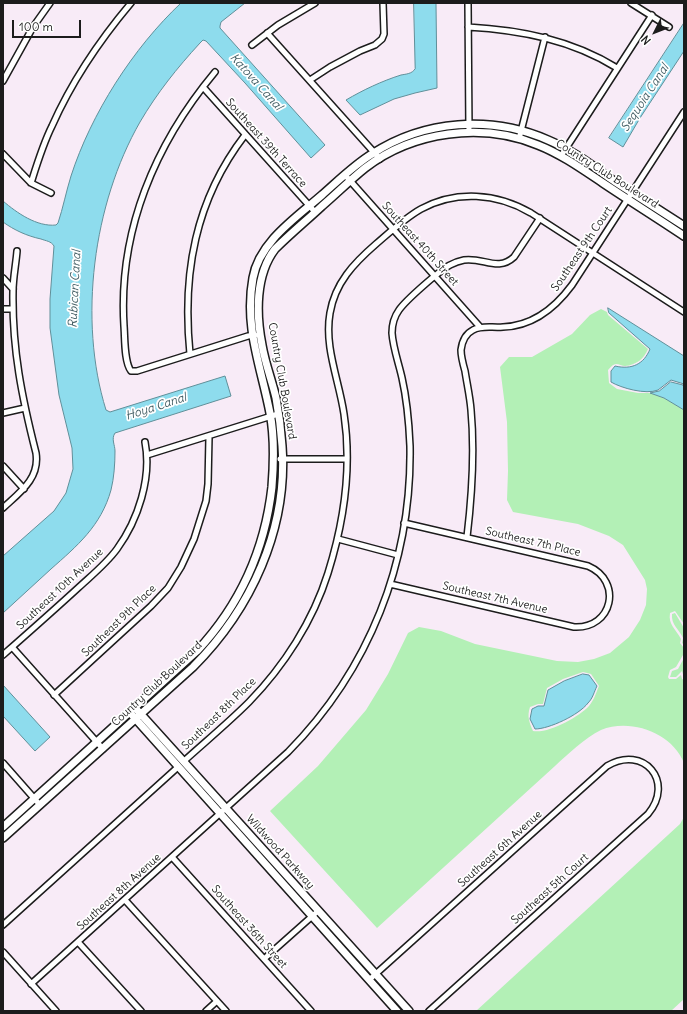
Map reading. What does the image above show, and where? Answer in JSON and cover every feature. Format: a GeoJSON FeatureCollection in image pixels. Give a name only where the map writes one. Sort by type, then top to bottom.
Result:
{"type":"FeatureCollection","features":[{"type":"Feature","properties":{"kind":"main road","name":"Country Club Boulevard"},"geometry":{"type":"LineString","coordinates":[[3,827],[175,672],[205,642],[223,619],[241,590],[255,560],[266,526],[270,508],[274,459],[274,438],[271,417],[252,336],[251,291],[254,274],[260,257],[273,240],[345,175],[374,152],[417,132],[443,126],[469,124],[499,126],[521,130],[547,139],[565,149],[684,226]]}},
{"type":"Feature","properties":{"kind":"main road","name":"Country Club Boulevard"},"geometry":{"type":"LineString","coordinates":[[3,838],[202,658],[228,627],[247,598],[266,554],[275,523],[281,487],[283,459],[278,414],[260,334],[259,299],[261,278],[271,254],[315,212],[366,168],[398,149],[422,140],[446,134],[469,132],[499,134],[537,144],[561,156],[683,233]]}},
{"type":"Feature","properties":{"kind":"main road","name":"Wildwood Parkway"},"geometry":{"type":"LineString","coordinates":[[136,708],[409,1011]]}},
{"type":"Feature","properties":{"kind":"main road","name":"Wildwood Parkway"},"geometry":{"type":"LineString","coordinates":[[130,713],[397,1011]]}},
{"type":"Feature","properties":{"kind":"main road"},"geometry":{"type":"LineString","coordinates":[[178,767],[184,761]]}},
{"type":"Feature","properties":{"kind":"street"},"geometry":{"type":"LineString","coordinates":[[3,81],[33,27],[50,3]]}},
{"type":"Feature","properties":{"kind":"street"},"geometry":{"type":"LineString","coordinates":[[31,183],[51,127],[68,93],[82,68],[101,40],[131,3]]}},
{"type":"Feature","properties":{"kind":"street"},"geometry":{"type":"LineString","coordinates":[[252,45],[285,20],[315,3]]}},
{"type":"Feature","properties":{"kind":"street"},"geometry":{"type":"LineString","coordinates":[[310,80],[344,58],[375,45],[382,39],[384,34],[383,3]]}},
{"type":"Feature","properties":{"kind":"street"},"geometry":{"type":"LineString","coordinates":[[468,3],[469,132]]}},
{"type":"Feature","properties":{"kind":"street"},"geometry":{"type":"LineString","coordinates":[[631,3],[652,14],[670,27]]}},
{"type":"Feature","properties":{"kind":"street"},"geometry":{"type":"LineString","coordinates":[[561,156],[652,14]]}},
{"type":"Feature","properties":{"kind":"street"},"geometry":{"type":"LineString","coordinates":[[468,27],[507,30],[544,37],[585,51],[617,68]]}},
{"type":"Feature","properties":{"kind":"street"},"geometry":{"type":"LineString","coordinates":[[267,33],[380,159]]}},
{"type":"Feature","properties":{"kind":"street"},"geometry":{"type":"LineString","coordinates":[[519,139],[544,37]]}},
{"type":"Feature","properties":{"kind":"street"},"geometry":{"type":"LineString","coordinates":[[215,72],[177,123],[161,152],[145,188],[133,230],[126,271],[124,311],[125,349],[128,367],[131,371],[137,371],[260,334]]}},
{"type":"Feature","properties":{"kind":"street","name":"Southeast 39th Terrace"},"geometry":{"type":"LineString","coordinates":[[203,87],[315,212]]}},
{"type":"Feature","properties":{"kind":"street","name":"Southeast 9th Court"},"geometry":{"type":"LineString","coordinates":[[480,327],[516,326],[546,313],[565,295],[684,112]]}},
{"type":"Feature","properties":{"kind":"street"},"geometry":{"type":"LineString","coordinates":[[190,354],[187,333],[187,299],[192,254],[197,231],[215,184],[246,135]]}},
{"type":"Feature","properties":{"kind":"street"},"geometry":{"type":"LineString","coordinates":[[3,154],[31,183],[51,193]]}},
{"type":"Feature","properties":{"kind":"street","name":"Southeast 40th Street"},"geometry":{"type":"LineString","coordinates":[[345,175],[480,327]]}},
{"type":"Feature","properties":{"kind":"street","name":"Southeast 8th Place"},"geometry":{"type":"LineString","coordinates":[[184,761],[251,700],[287,655],[304,627],[321,591],[338,539],[344,500],[347,458],[346,434],[342,404],[329,344],[329,324],[331,309],[337,290],[346,274],[362,256],[415,212],[428,205],[451,198],[470,196],[488,197],[506,201],[523,208],[684,312]]}},
{"type":"Feature","properties":{"kind":"street"},"geometry":{"type":"LineString","coordinates":[[226,809],[292,748],[329,705],[343,685],[363,649],[380,612],[390,584],[398,555],[404,523],[410,469],[408,421],[403,384],[392,334],[392,327],[396,314],[400,308],[435,276],[449,266],[465,260],[495,264],[509,262],[514,257],[540,218]]}},
{"type":"Feature","properties":{"kind":"street"},"geometry":{"type":"LineString","coordinates":[[3,508],[24,489],[33,475],[37,461],[25,408],[16,356],[13,289],[17,251]]}},
{"type":"Feature","properties":{"kind":"street"},"geometry":{"type":"LineString","coordinates":[[3,278],[13,289]]}},
{"type":"Feature","properties":{"kind":"street"},"geometry":{"type":"LineString","coordinates":[[3,309],[13,309]]}},
{"type":"Feature","properties":{"kind":"street"},"geometry":{"type":"LineString","coordinates":[[466,537],[472,482],[473,433],[470,401],[461,350],[466,335],[480,327]]}},
{"type":"Feature","properties":{"kind":"street"},"geometry":{"type":"LineString","coordinates":[[3,413],[25,408]]}},
{"type":"Feature","properties":{"kind":"street"},"geometry":{"type":"LineString","coordinates":[[147,455],[209,437],[278,414]]}},
{"type":"Feature","properties":{"kind":"street","name":"Southeast 9th Place"},"geometry":{"type":"LineString","coordinates":[[54,695],[151,606],[168,588],[181,567],[194,539],[206,501],[208,484],[209,437]]}},
{"type":"Feature","properties":{"kind":"street","name":"Southeast 10th Avenue"},"geometry":{"type":"LineString","coordinates":[[3,655],[97,571],[117,549],[132,523],[141,500],[146,475],[147,455],[145,442]]}},
{"type":"Feature","properties":{"kind":"street"},"geometry":{"type":"LineString","coordinates":[[274,459],[347,458]]}},
{"type":"Feature","properties":{"kind":"street"},"geometry":{"type":"LineString","coordinates":[[3,466],[24,489]]}},
{"type":"Feature","properties":{"kind":"street","name":"Southeast 7th Place"},"geometry":{"type":"LineString","coordinates":[[404,523],[594,568],[604,578],[610,596],[607,608],[596,622]]}},
{"type":"Feature","properties":{"kind":"street"},"geometry":{"type":"LineString","coordinates":[[338,539],[398,555]]}},
{"type":"Feature","properties":{"kind":"street","name":"Southeast 7th Avenue"},"geometry":{"type":"LineString","coordinates":[[390,584],[574,627],[585,627],[596,622]]}},
{"type":"Feature","properties":{"kind":"street"},"geometry":{"type":"LineString","coordinates":[[12,647],[103,749]]}},
{"type":"Feature","properties":{"kind":"street","name":"Southeast 6th Avenue"},"geometry":{"type":"LineString","coordinates":[[369,980],[607,766],[620,760],[634,759],[648,766],[652,771]]}},
{"type":"Feature","properties":{"kind":"street"},"geometry":{"type":"LineString","coordinates":[[3,763],[40,805]]}},
{"type":"Feature","properties":{"kind":"street"},"geometry":{"type":"LineString","coordinates":[[3,925],[178,767]]}},
{"type":"Feature","properties":{"kind":"street","name":"Southeast 5th Court"},"geometry":{"type":"LineString","coordinates":[[429,1011],[648,814],[656,801],[659,790],[656,777],[652,771]]}},
{"type":"Feature","properties":{"kind":"street","name":"Southeast 8th Avenue"},"geometry":{"type":"LineString","coordinates":[[31,984],[226,809]]}},
{"type":"Feature","properties":{"kind":"street","name":"Southeast 36th Street"},"geometry":{"type":"LineString","coordinates":[[172,857],[311,1011]]}},
{"type":"Feature","properties":{"kind":"street"},"geometry":{"type":"LineString","coordinates":[[125,900],[226,1011]]}},
{"type":"Feature","properties":{"kind":"street"},"geometry":{"type":"LineString","coordinates":[[264,959],[318,910]]}},
{"type":"Feature","properties":{"kind":"street"},"geometry":{"type":"LineString","coordinates":[[78,942],[141,1011]]}},
{"type":"Feature","properties":{"kind":"street"},"geometry":{"type":"LineString","coordinates":[[3,952],[56,1011]]}},
{"type":"Feature","properties":{"kind":"street"},"geometry":{"type":"LineString","coordinates":[[206,1011],[217,1001]]}},
{"type":"Feature","properties":{"kind":"green space"},"geometry":{"type":"Polygon","coordinates":[[[601,309],[607,312],[608,315],[648,349],[644,356],[636,363],[625,366],[616,364],[612,366],[608,370],[609,383],[617,389],[638,393],[650,393],[664,398],[684,410],[684,624],[675,611],[670,613],[670,621],[681,639],[680,643],[684,648],[683,655],[676,667],[670,670],[668,677],[669,679],[676,679],[681,675],[682,679],[684,680],[684,763],[678,752],[670,744],[660,736],[649,731],[637,727],[625,726],[601,730],[571,751],[377,928],[270,811],[318,766],[366,710],[388,674],[408,633],[419,627],[441,631],[475,644],[557,661],[578,662],[594,659],[610,653],[629,637],[640,620],[646,605],[647,589],[645,580],[623,545],[609,536],[578,524],[513,512],[507,500],[507,422],[500,367],[509,357],[532,357],[572,334],[590,315],[601,309]],[[583,672],[563,679],[547,688],[543,704],[530,707],[529,719],[533,731],[547,730],[563,724],[571,720],[589,706],[594,699],[599,686],[591,674],[583,672]]]}},
{"type":"Feature","properties":{"kind":"green space"},"geometry":{"type":"Polygon","coordinates":[[[675,613],[684,628],[684,645],[682,643],[683,638],[672,618],[672,614],[675,613]]]}},
{"type":"Feature","properties":{"kind":"green space"},"geometry":{"type":"Polygon","coordinates":[[[684,658],[684,678],[682,671],[676,677],[670,677],[672,671],[678,669],[684,658]]]}},
{"type":"Feature","properties":{"kind":"green space"},"geometry":{"type":"Polygon","coordinates":[[[684,817],[684,999],[671,1011],[476,1011],[680,824],[684,817]]]}},
{"type":"Feature","properties":{"kind":"water"},"geometry":{"type":"Polygon","coordinates":[[[181,3],[245,3],[221,22],[220,28],[325,145],[311,158],[245,83],[206,41],[203,40],[175,71],[153,101],[140,122],[124,154],[111,189],[101,225],[95,263],[92,301],[93,339],[97,375],[106,410],[110,412],[225,376],[231,396],[115,433],[113,438],[115,466],[113,481],[107,503],[101,514],[79,543],[3,613],[3,556],[54,511],[66,493],[73,469],[72,448],[59,395],[50,328],[50,299],[54,246],[48,241],[21,232],[3,222],[3,201],[21,214],[42,224],[56,225],[58,223],[71,176],[90,129],[102,106],[130,61],[146,40],[181,3]]]}},
{"type":"Feature","properties":{"kind":"water"},"geometry":{"type":"Polygon","coordinates":[[[414,3],[436,3],[437,88],[394,99],[360,115],[346,100],[394,77],[411,73],[415,69],[414,3]]]}},
{"type":"Feature","properties":{"kind":"water","name":"Sequoia Canal"},"geometry":{"type":"Polygon","coordinates":[[[684,23],[684,51],[640,118],[623,147],[609,138],[684,23]]]}},
{"type":"Feature","properties":{"kind":"water"},"geometry":{"type":"Polygon","coordinates":[[[608,308],[684,356],[684,384],[671,380],[658,390],[647,392],[627,388],[611,382],[611,371],[615,366],[627,367],[637,365],[644,359],[650,349],[609,313],[608,308]]]}},
{"type":"Feature","properties":{"kind":"water"},"geometry":{"type":"Polygon","coordinates":[[[671,382],[683,385],[684,410],[664,398],[650,393],[659,391],[671,382]]]}},
{"type":"Feature","properties":{"kind":"water"},"geometry":{"type":"Polygon","coordinates":[[[583,674],[589,675],[597,686],[590,701],[584,708],[556,724],[535,729],[530,719],[532,709],[538,706],[544,706],[548,690],[564,681],[583,674]]]}},
{"type":"Feature","properties":{"kind":"water"},"geometry":{"type":"Polygon","coordinates":[[[3,685],[50,737],[35,751],[3,716],[3,685]]]}},
{"type":"Feature","properties":{"kind":"water label","name":"Katova Canal"},"geometry":{"type":"Point","coordinates":[256,82]}},
{"type":"Feature","properties":{"kind":"water label","name":"Rubican Canal"},"geometry":{"type":"Point","coordinates":[75,289]}},
{"type":"Feature","properties":{"kind":"water label","name":"Hoya Canal"},"geometry":{"type":"Point","coordinates":[156,407]}}]}
